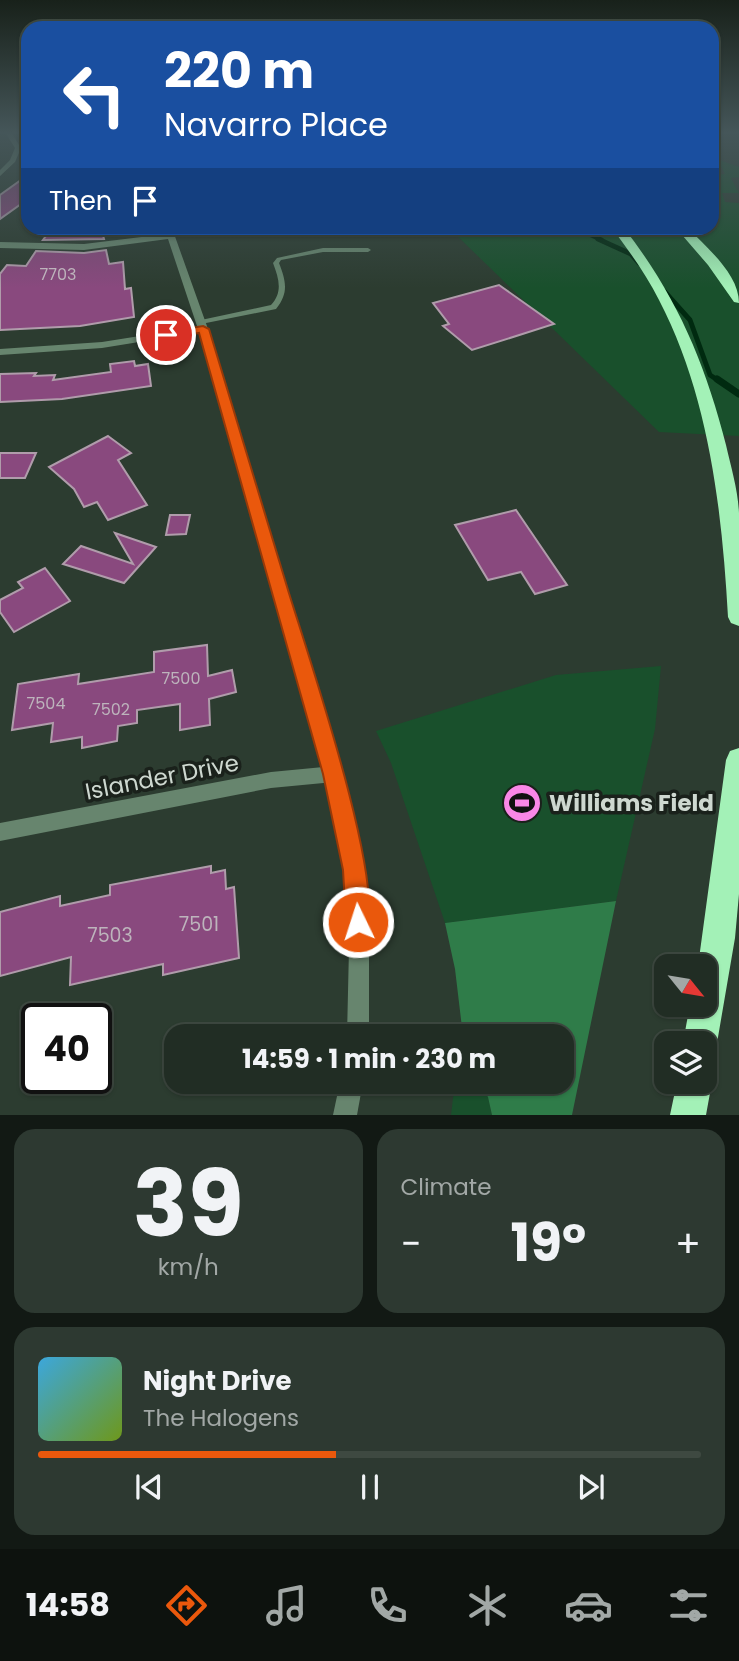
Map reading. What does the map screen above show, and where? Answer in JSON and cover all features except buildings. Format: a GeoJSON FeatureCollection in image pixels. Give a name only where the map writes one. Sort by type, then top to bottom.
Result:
{"type":"FeatureCollection","features":[{"type":"Feature","properties":{"kind":"highway"},"geometry":{"type":"LineString","coordinates":[[623,235],[670,307],[693,363],[712,423],[727,485],[736,551],[739,617]]}},
{"type":"Feature","properties":{"kind":"highway"},"geometry":{"type":"LineString","coordinates":[[688,235],[713,262],[739,299]]}},
{"type":"Feature","properties":{"kind":"highway"},"geometry":{"type":"LineString","coordinates":[[703,1031],[719,939],[739,760]]}},
{"type":"Feature","properties":{"kind":"highway"},"geometry":{"type":"LineString","coordinates":[[688,1115],[692,1094]]}},
{"type":"Feature","properties":{"kind":"street"},"geometry":{"type":"LineString","coordinates":[[0,245],[84,247],[153,235]]}},
{"type":"Feature","properties":{"kind":"street"},"geometry":{"type":"LineString","coordinates":[[171,235],[202,326],[334,774],[354,870],[359,948],[358,1024]]}},
{"type":"Feature","properties":{"kind":"street"},"geometry":{"type":"LineString","coordinates":[[0,352],[102,345],[202,326]]}},
{"type":"Feature","properties":{"kind":"street","name":"Islander Drive"},"geometry":{"type":"LineString","coordinates":[[0,832],[271,780],[334,774]]}},
{"type":"Feature","properties":{"kind":"street"},"geometry":{"type":"LineString","coordinates":[[345,1115],[349,1094]]}},
{"type":"Feature","properties":{"kind":"lane"},"geometry":{"type":"LineString","coordinates":[[202,326],[273,307],[281,300],[284,291],[275,263],[279,259],[323,250],[368,250]]}},
{"type":"Feature","properties":{"kind":"green space"},"geometry":{"type":"Polygon","coordinates":[[[719,184],[734,184],[739,193],[722,193],[725,202],[739,203],[739,436],[659,432],[456,235],[719,235],[719,184]]]}},
{"type":"Feature","properties":{"kind":"green space","name":"Williams Field"},"geometry":{"type":"Polygon","coordinates":[[[661,666],[655,729],[616,901],[445,923],[391,763],[376,731],[556,675],[661,666]]]}},
{"type":"Feature","properties":{"kind":"green space"},"geometry":{"type":"Polygon","coordinates":[[[616,901],[572,1115],[492,1115],[486,1094],[574,1094],[574,1024],[462,1024],[455,969],[445,923],[616,901]]]}},
{"type":"Feature","properties":{"kind":"green space"},"geometry":{"type":"Polygon","coordinates":[[[454,1094],[486,1094],[488,1097],[492,1115],[451,1115],[454,1094]]]}},
{"type":"Feature","properties":{"kind":"waterway"},"geometry":{"type":"LineString","coordinates":[[591,235],[602,240]]}},
{"type":"Feature","properties":{"kind":"waterway"},"geometry":{"type":"LineString","coordinates":[[598,239],[631,254],[639,263]]}},
{"type":"Feature","properties":{"kind":"waterway"},"geometry":{"type":"LineString","coordinates":[[664,291],[690,320],[710,375],[719,381]]}},
{"type":"Feature","properties":{"kind":"waterway"},"geometry":{"type":"LineString","coordinates":[[717,379],[739,394]]}},
{"type":"Feature","properties":{"kind":"place","name":"Williams Field"},"geometry":{"type":"Point","coordinates":[522,803]}},
{"type":"Feature","properties":{"kind":"route"},"geometry":{"type":"LineString","coordinates":[[166,335],[203,329],[334,774],[354,870],[358,922]]}}]}
